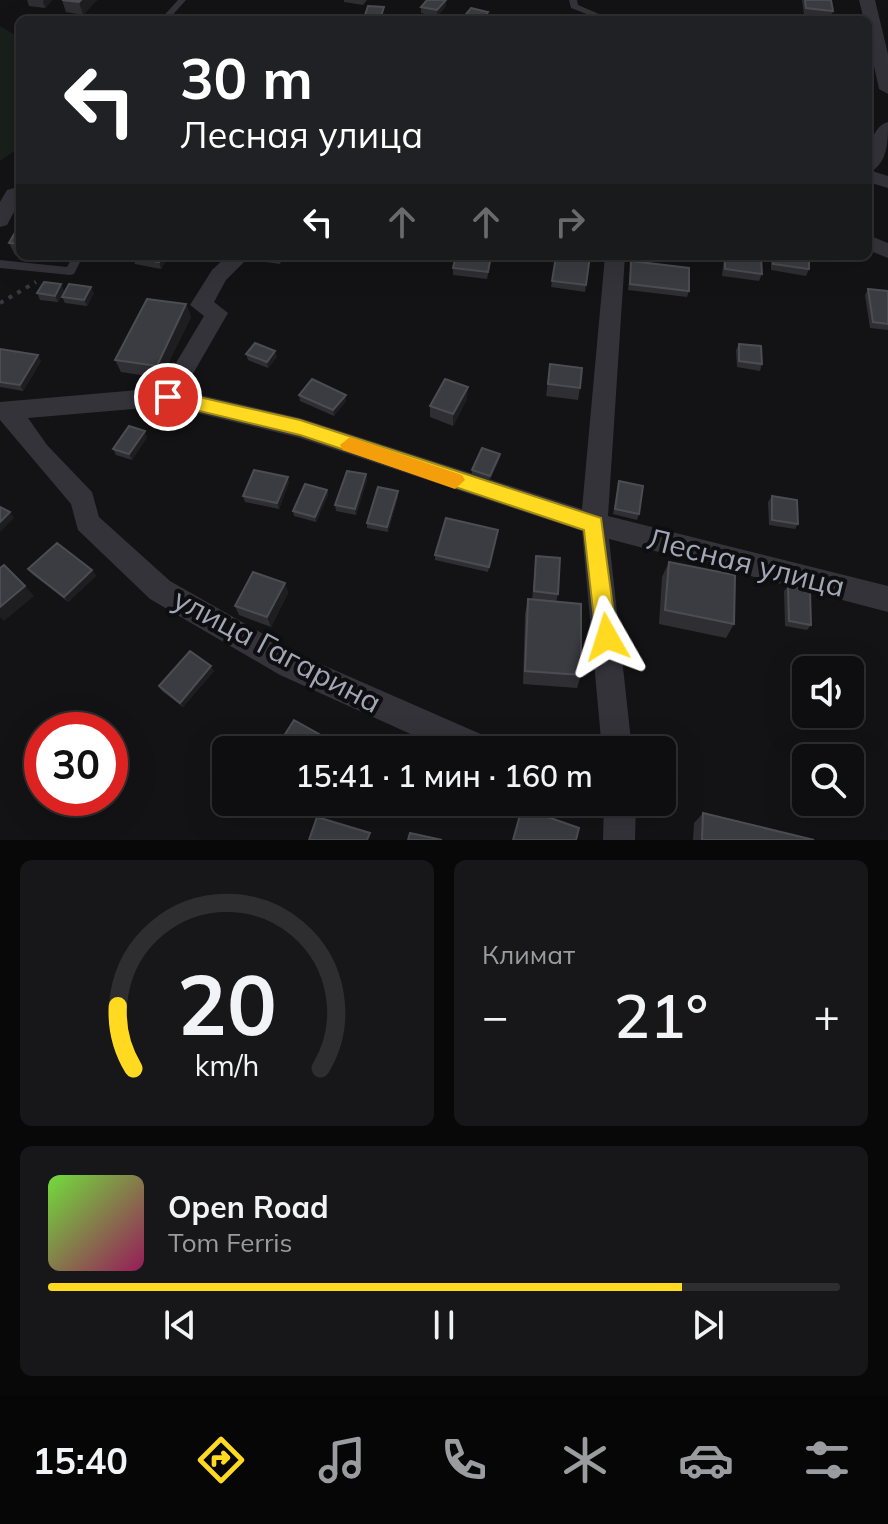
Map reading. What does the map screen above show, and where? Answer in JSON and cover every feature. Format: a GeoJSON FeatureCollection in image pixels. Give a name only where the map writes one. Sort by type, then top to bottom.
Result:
{"type":"FeatureCollection","features":[{"type":"Feature","properties":{"kind":"street"},"geometry":{"type":"LineString","coordinates":[[872,21],[888,89]]}},
{"type":"Feature","properties":{"kind":"street"},"geometry":{"type":"LineString","coordinates":[[872,163],[888,127]]}},
{"type":"Feature","properties":{"kind":"street"},"geometry":{"type":"LineString","coordinates":[[0,220],[11,194]]}},
{"type":"Feature","properties":{"kind":"street"},"geometry":{"type":"LineString","coordinates":[[168,397],[217,313],[201,305],[219,275],[236,260]]}},
{"type":"Feature","properties":{"kind":"street"},"geometry":{"type":"LineString","coordinates":[[615,260],[594,524],[616,736]]}},
{"type":"Feature","properties":{"kind":"street","name":"Лесная улица"},"geometry":{"type":"LineString","coordinates":[[5,411],[114,399],[168,397],[300,428],[594,524],[888,599]]}},
{"type":"Feature","properties":{"kind":"street","name":"улица Гагарина"},"geometry":{"type":"LineString","coordinates":[[5,411],[83,500],[87,522],[160,590],[290,665],[450,736]]}},
{"type":"Feature","properties":{"kind":"street"},"geometry":{"type":"LineString","coordinates":[[619,840],[620,816]]}},
{"type":"Feature","properties":{"kind":"lane"},"geometry":{"type":"LineString","coordinates":[[168,16],[182,0]]}},
{"type":"Feature","properties":{"kind":"lane"},"geometry":{"type":"LineString","coordinates":[[573,0],[574,6],[599,16]]}},
{"type":"Feature","properties":{"kind":"lane"},"geometry":{"type":"LineString","coordinates":[[0,264],[70,271],[76,260]]}},
{"type":"Feature","properties":{"kind":"path"},"geometry":{"type":"LineString","coordinates":[[0,303],[59,270]]}},
{"type":"Feature","properties":{"kind":"shaded area"},"geometry":{"type":"Polygon","coordinates":[[[0,26],[16,36],[16,150],[0,161],[0,26]]]}},
{"type":"Feature","properties":{"kind":"building"},"geometry":{"type":"Polygon","coordinates":[[[427,0],[446,0],[437,10],[421,7],[427,0]]]}},
{"type":"Feature","properties":{"kind":"building"},"geometry":{"type":"Polygon","coordinates":[[[805,0],[831,0],[833,11],[806,8],[805,0]]]}},
{"type":"Feature","properties":{"kind":"building"},"geometry":{"type":"Polygon","coordinates":[[[368,6],[384,7],[381,16],[365,15],[368,6]]]}},
{"type":"Feature","properties":{"kind":"building"},"geometry":{"type":"Polygon","coordinates":[[[471,8],[488,12],[485,16],[465,16],[471,8]]]}},
{"type":"Feature","properties":{"kind":"building"},"geometry":{"type":"Polygon","coordinates":[[[16,231],[16,244],[9,243],[16,231]]]}},
{"type":"Feature","properties":{"kind":"building"},"geometry":{"type":"Polygon","coordinates":[[[455,260],[490,260],[488,272],[453,268],[455,260]]]}},
{"type":"Feature","properties":{"kind":"building"},"geometry":{"type":"Polygon","coordinates":[[[555,260],[589,260],[586,285],[552,281],[555,260]]]}},
{"type":"Feature","properties":{"kind":"building"},"geometry":{"type":"Polygon","coordinates":[[[725,260],[761,260],[762,274],[725,269],[725,260]]]}},
{"type":"Feature","properties":{"kind":"building"},"geometry":{"type":"Polygon","coordinates":[[[773,260],[809,260],[809,269],[773,264],[773,260]]]}},
{"type":"Feature","properties":{"kind":"building"},"geometry":{"type":"Polygon","coordinates":[[[631,261],[689,268],[689,291],[630,284],[631,261]]]}},
{"type":"Feature","properties":{"kind":"building"},"geometry":{"type":"Polygon","coordinates":[[[44,282],[61,284],[55,296],[37,293],[44,282]]]}},
{"type":"Feature","properties":{"kind":"building"},"geometry":{"type":"Polygon","coordinates":[[[69,284],[91,287],[84,300],[62,297],[69,284]]]}},
{"type":"Feature","properties":{"kind":"building"},"geometry":{"type":"Polygon","coordinates":[[[868,289],[888,291],[888,324],[873,322],[868,289]]]}},
{"type":"Feature","properties":{"kind":"building"},"geometry":{"type":"Polygon","coordinates":[[[147,299],[186,304],[157,366],[115,360],[147,299]]]}},
{"type":"Feature","properties":{"kind":"building"},"geometry":{"type":"Polygon","coordinates":[[[255,343],[275,351],[267,362],[246,354],[255,343]]]}},
{"type":"Feature","properties":{"kind":"building"},"geometry":{"type":"Polygon","coordinates":[[[739,344],[761,346],[762,364],[739,361],[739,344]]]}},
{"type":"Feature","properties":{"kind":"building"},"geometry":{"type":"Polygon","coordinates":[[[0,349],[38,355],[20,385],[0,382],[0,349]]]}},
{"type":"Feature","properties":{"kind":"building"},"geometry":{"type":"Polygon","coordinates":[[[550,364],[582,368],[580,388],[548,384],[550,364]]]}},
{"type":"Feature","properties":{"kind":"building"},"geometry":{"type":"Polygon","coordinates":[[[312,379],[346,395],[333,410],[299,395],[312,379]]]}},
{"type":"Feature","properties":{"kind":"building"},"geometry":{"type":"Polygon","coordinates":[[[445,379],[468,387],[453,414],[430,406],[445,379]]]}},
{"type":"Feature","properties":{"kind":"building"},"geometry":{"type":"Polygon","coordinates":[[[129,426],[145,431],[129,454],[113,449],[129,426]]]}},
{"type":"Feature","properties":{"kind":"building"},"geometry":{"type":"Polygon","coordinates":[[[482,448],[500,454],[490,476],[472,470],[482,448]]]}},
{"type":"Feature","properties":{"kind":"building"},"geometry":{"type":"Polygon","coordinates":[[[254,470],[288,477],[277,503],[243,496],[254,470]]]}},
{"type":"Feature","properties":{"kind":"building"},"geometry":{"type":"Polygon","coordinates":[[[347,471],[366,474],[355,509],[335,505],[347,471]]]}},
{"type":"Feature","properties":{"kind":"building"},"geometry":{"type":"Polygon","coordinates":[[[619,481],[643,486],[639,514],[615,509],[619,481]]]}},
{"type":"Feature","properties":{"kind":"building"},"geometry":{"type":"Polygon","coordinates":[[[305,484],[327,490],[315,517],[293,511],[305,484]]]}},
{"type":"Feature","properties":{"kind":"building"},"geometry":{"type":"Polygon","coordinates":[[[378,487],[398,491],[387,527],[367,523],[378,487]]]}},
{"type":"Feature","properties":{"kind":"building"},"geometry":{"type":"Polygon","coordinates":[[[772,496],[797,500],[798,524],[772,520],[772,496]]]}},
{"type":"Feature","properties":{"kind":"building"},"geometry":{"type":"Polygon","coordinates":[[[0,507],[10,512],[0,522],[0,507]]]}},
{"type":"Feature","properties":{"kind":"building"},"geometry":{"type":"Polygon","coordinates":[[[446,518],[498,530],[489,567],[435,555],[446,518]]]}},
{"type":"Feature","properties":{"kind":"building"},"geometry":{"type":"Polygon","coordinates":[[[57,543],[92,570],[64,597],[28,569],[57,543]]]}},
{"type":"Feature","properties":{"kind":"building"},"geometry":{"type":"Polygon","coordinates":[[[536,556],[560,558],[558,594],[534,591],[536,556]]]}},
{"type":"Feature","properties":{"kind":"building"},"geometry":{"type":"Polygon","coordinates":[[[669,562],[735,575],[734,624],[665,610],[669,562]]]}},
{"type":"Feature","properties":{"kind":"building"},"geometry":{"type":"Polygon","coordinates":[[[4,565],[25,586],[0,607],[0,568],[4,565]]]}},
{"type":"Feature","properties":{"kind":"building"},"geometry":{"type":"Polygon","coordinates":[[[253,572],[285,583],[267,617],[235,606],[253,572]]]}},
{"type":"Feature","properties":{"kind":"building"},"geometry":{"type":"Polygon","coordinates":[[[788,586],[810,590],[811,625],[789,621],[788,586]]]}},
{"type":"Feature","properties":{"kind":"building"},"geometry":{"type":"Polygon","coordinates":[[[528,599],[581,604],[581,675],[525,671],[528,599]]]}},
{"type":"Feature","properties":{"kind":"building"},"geometry":{"type":"Polygon","coordinates":[[[190,651],[211,666],[180,703],[159,686],[190,651]]]}},
{"type":"Feature","properties":{"kind":"building"},"geometry":{"type":"Polygon","coordinates":[[[294,720],[322,736],[284,736],[294,720]]]}},
{"type":"Feature","properties":{"kind":"building"},"geometry":{"type":"Polygon","coordinates":[[[703,813],[814,840],[702,840],[703,813]]]}},
{"type":"Feature","properties":{"kind":"building"},"geometry":{"type":"Polygon","coordinates":[[[520,816],[545,816],[579,828],[576,840],[513,840],[520,816]]]}},
{"type":"Feature","properties":{"kind":"building"},"geometry":{"type":"Polygon","coordinates":[[[317,817],[370,833],[367,840],[309,840],[317,817]]]}},
{"type":"Feature","properties":{"kind":"building"},"geometry":{"type":"Polygon","coordinates":[[[410,833],[442,840],[408,840],[410,833]]]}},
{"type":"Feature","properties":{"kind":"slow traffic"},"geometry":{"type":"LineString","coordinates":[[350,445],[455,480]]}},
{"type":"Feature","properties":{"kind":"route"},"geometry":{"type":"LineString","coordinates":[[168,397],[300,428],[594,524],[607,637]]}}]}
